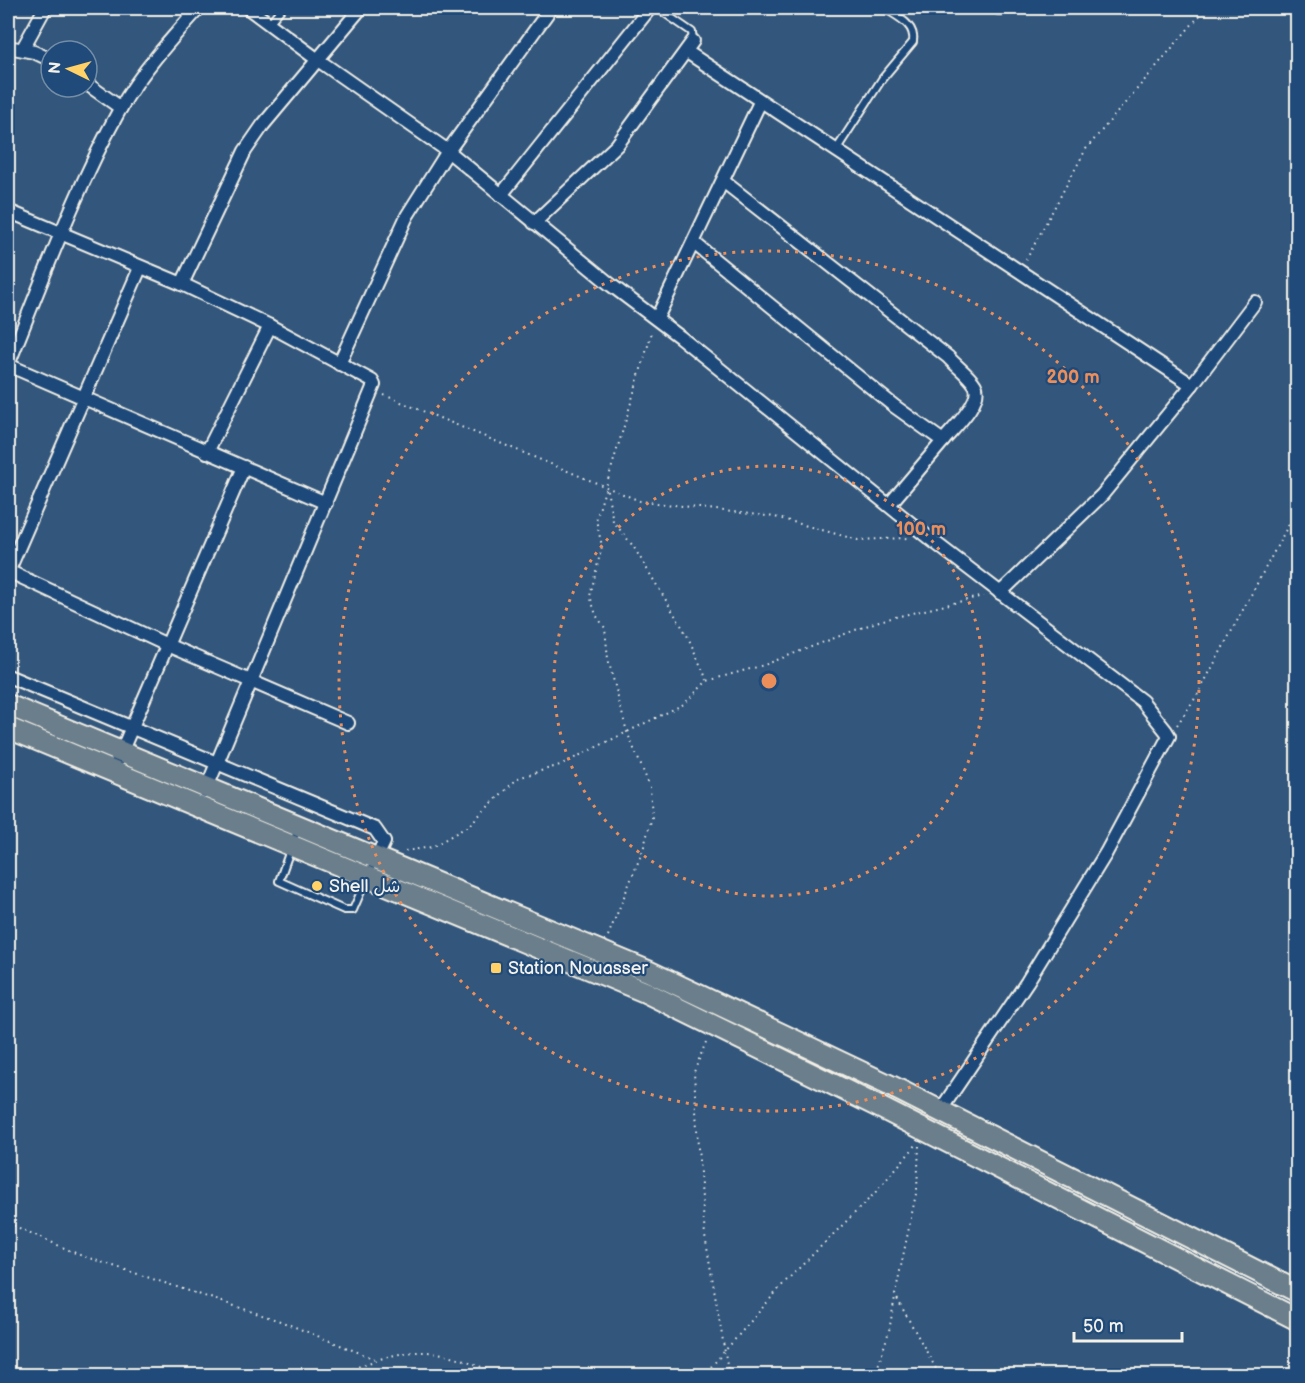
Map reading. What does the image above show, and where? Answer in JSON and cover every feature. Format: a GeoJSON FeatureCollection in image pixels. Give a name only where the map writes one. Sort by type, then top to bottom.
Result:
{"type":"FeatureCollection","features":[{"type":"Feature","properties":{"kind":"highway"},"geometry":{"type":"LineString","coordinates":[[8,705],[377,856],[648,971],[940,1111],[1298,1292]]}},
{"type":"Feature","properties":{"kind":"highway"},"geometry":{"type":"LineString","coordinates":[[8,728],[645,992],[1298,1320]]}},
{"type":"Feature","properties":{"kind":"street"},"geometry":{"type":"LineString","coordinates":[[23,48],[45,8]]}},
{"type":"Feature","properties":{"kind":"street"},"geometry":{"type":"LineString","coordinates":[[199,8],[165,45],[121,108],[61,234],[8,365],[326,503]]}},
{"type":"Feature","properties":{"kind":"street"},"geometry":{"type":"LineString","coordinates":[[248,8],[448,151],[534,223],[657,318],[929,538],[1142,701],[1169,736],[1106,853],[1027,982],[940,1111]]}},
{"type":"Feature","properties":{"kind":"street"},"geometry":{"type":"LineString","coordinates":[[182,285],[245,151],[263,125],[361,8]]}},
{"type":"Feature","properties":{"kind":"street"},"geometry":{"type":"LineString","coordinates":[[339,364],[407,216],[448,151],[551,8]]}},
{"type":"Feature","properties":{"kind":"street"},"geometry":{"type":"LineString","coordinates":[[501,195],[650,8]]}},
{"type":"Feature","properties":{"kind":"street"},"geometry":{"type":"LineString","coordinates":[[999,8],[1008,8]]}},
{"type":"Feature","properties":{"kind":"street"},"geometry":{"type":"LineString","coordinates":[[534,223],[617,146],[690,46],[760,102],[1020,270],[1192,385]]}},
{"type":"Feature","properties":{"kind":"street"},"geometry":{"type":"LineString","coordinates":[[8,47],[23,48],[39,55]]}},
{"type":"Feature","properties":{"kind":"street"},"geometry":{"type":"LineString","coordinates":[[99,92],[121,108]]}},
{"type":"Feature","properties":{"kind":"street"},"geometry":{"type":"LineString","coordinates":[[657,318],[760,102]]}},
{"type":"Feature","properties":{"kind":"street"},"geometry":{"type":"LineString","coordinates":[[723,181],[948,357],[975,384],[974,403],[889,505]]}},
{"type":"Feature","properties":{"kind":"street"},"geometry":{"type":"LineString","coordinates":[[8,211],[182,285],[270,326],[372,381],[373,391],[198,807]]}},
{"type":"Feature","properties":{"kind":"street"},"geometry":{"type":"LineString","coordinates":[[694,243],[894,406],[943,441]]}},
{"type":"Feature","properties":{"kind":"street"},"geometry":{"type":"LineString","coordinates":[[140,268],[8,571],[167,645],[348,723]]}},
{"type":"Feature","properties":{"kind":"street"},"geometry":{"type":"LineString","coordinates":[[1000,593],[1102,495],[1192,385],[1255,302]]}},
{"type":"Feature","properties":{"kind":"street"},"geometry":{"type":"LineString","coordinates":[[207,452],[270,326]]}},
{"type":"Feature","properties":{"kind":"street"},"geometry":{"type":"LineString","coordinates":[[113,771],[244,467]]}},
{"type":"Feature","properties":{"kind":"street"},"geometry":{"type":"LineString","coordinates":[[8,676],[375,829],[383,839],[377,856]]}},
{"type":"Feature","properties":{"kind":"lane"},"geometry":{"type":"LineString","coordinates":[[269,23],[282,8]]}},
{"type":"Feature","properties":{"kind":"lane"},"geometry":{"type":"LineString","coordinates":[[657,8],[692,32],[690,46]]}},
{"type":"Feature","properties":{"kind":"lane"},"geometry":{"type":"LineString","coordinates":[[835,150],[882,79],[913,42],[914,36],[909,26],[884,8]]}},
{"type":"Feature","properties":{"kind":"lane"},"geometry":{"type":"LineString","coordinates":[[299,825],[279,876],[280,883],[348,911],[353,910],[377,856]]}},
{"type":"Feature","properties":{"kind":"path"},"geometry":{"type":"LineString","coordinates":[[1020,270],[1086,149],[1206,8]]}},
{"type":"Feature","properties":{"kind":"path"},"geometry":{"type":"LineString","coordinates":[[603,952],[625,890],[643,850],[652,817],[650,787],[627,732],[608,659],[605,628],[596,615],[590,597],[602,546],[596,520],[628,405],[657,318]]}},
{"type":"Feature","properties":{"kind":"path"},"geometry":{"type":"LineString","coordinates":[[373,391],[640,501],[775,517],[858,540],[929,538]]}},
{"type":"Feature","properties":{"kind":"path"},"geometry":{"type":"LineString","coordinates":[[606,488],[613,522],[633,546],[687,635],[707,681]]}},
{"type":"Feature","properties":{"kind":"path"},"geometry":{"type":"LineString","coordinates":[[1169,736],[1198,694],[1298,507]]}},
{"type":"Feature","properties":{"kind":"path"},"geometry":{"type":"LineString","coordinates":[[377,856],[432,847],[468,826],[518,778],[560,765],[684,704],[707,681],[764,665],[879,621],[1000,593]]}},
{"type":"Feature","properties":{"kind":"path"},"geometry":{"type":"LineString","coordinates":[[716,1027],[704,1046],[694,1072],[705,1236],[723,1353],[729,1376]]}},
{"type":"Feature","properties":{"kind":"path"},"geometry":{"type":"LineString","coordinates":[[703,1376],[785,1282],[873,1195],[920,1141],[917,1189],[889,1331],[875,1376]]}},
{"type":"Feature","properties":{"kind":"path"},"geometry":{"type":"LineString","coordinates":[[8,1223],[80,1255],[280,1321],[375,1359]]}},
{"type":"Feature","properties":{"kind":"path"},"geometry":{"type":"LineString","coordinates":[[895,1295],[940,1376]]}},
{"type":"Feature","properties":{"kind":"path"},"geometry":{"type":"LineString","coordinates":[[336,1376],[394,1353],[422,1350],[455,1357],[499,1376]]}},
{"type":"Feature","properties":{"kind":"place","name":"Shell شل"},"geometry":{"type":"Point","coordinates":[317,886]}},
{"type":"Feature","properties":{"kind":"place","name":"Station Nouasser"},"geometry":{"type":"Point","coordinates":[496,968]}}]}
